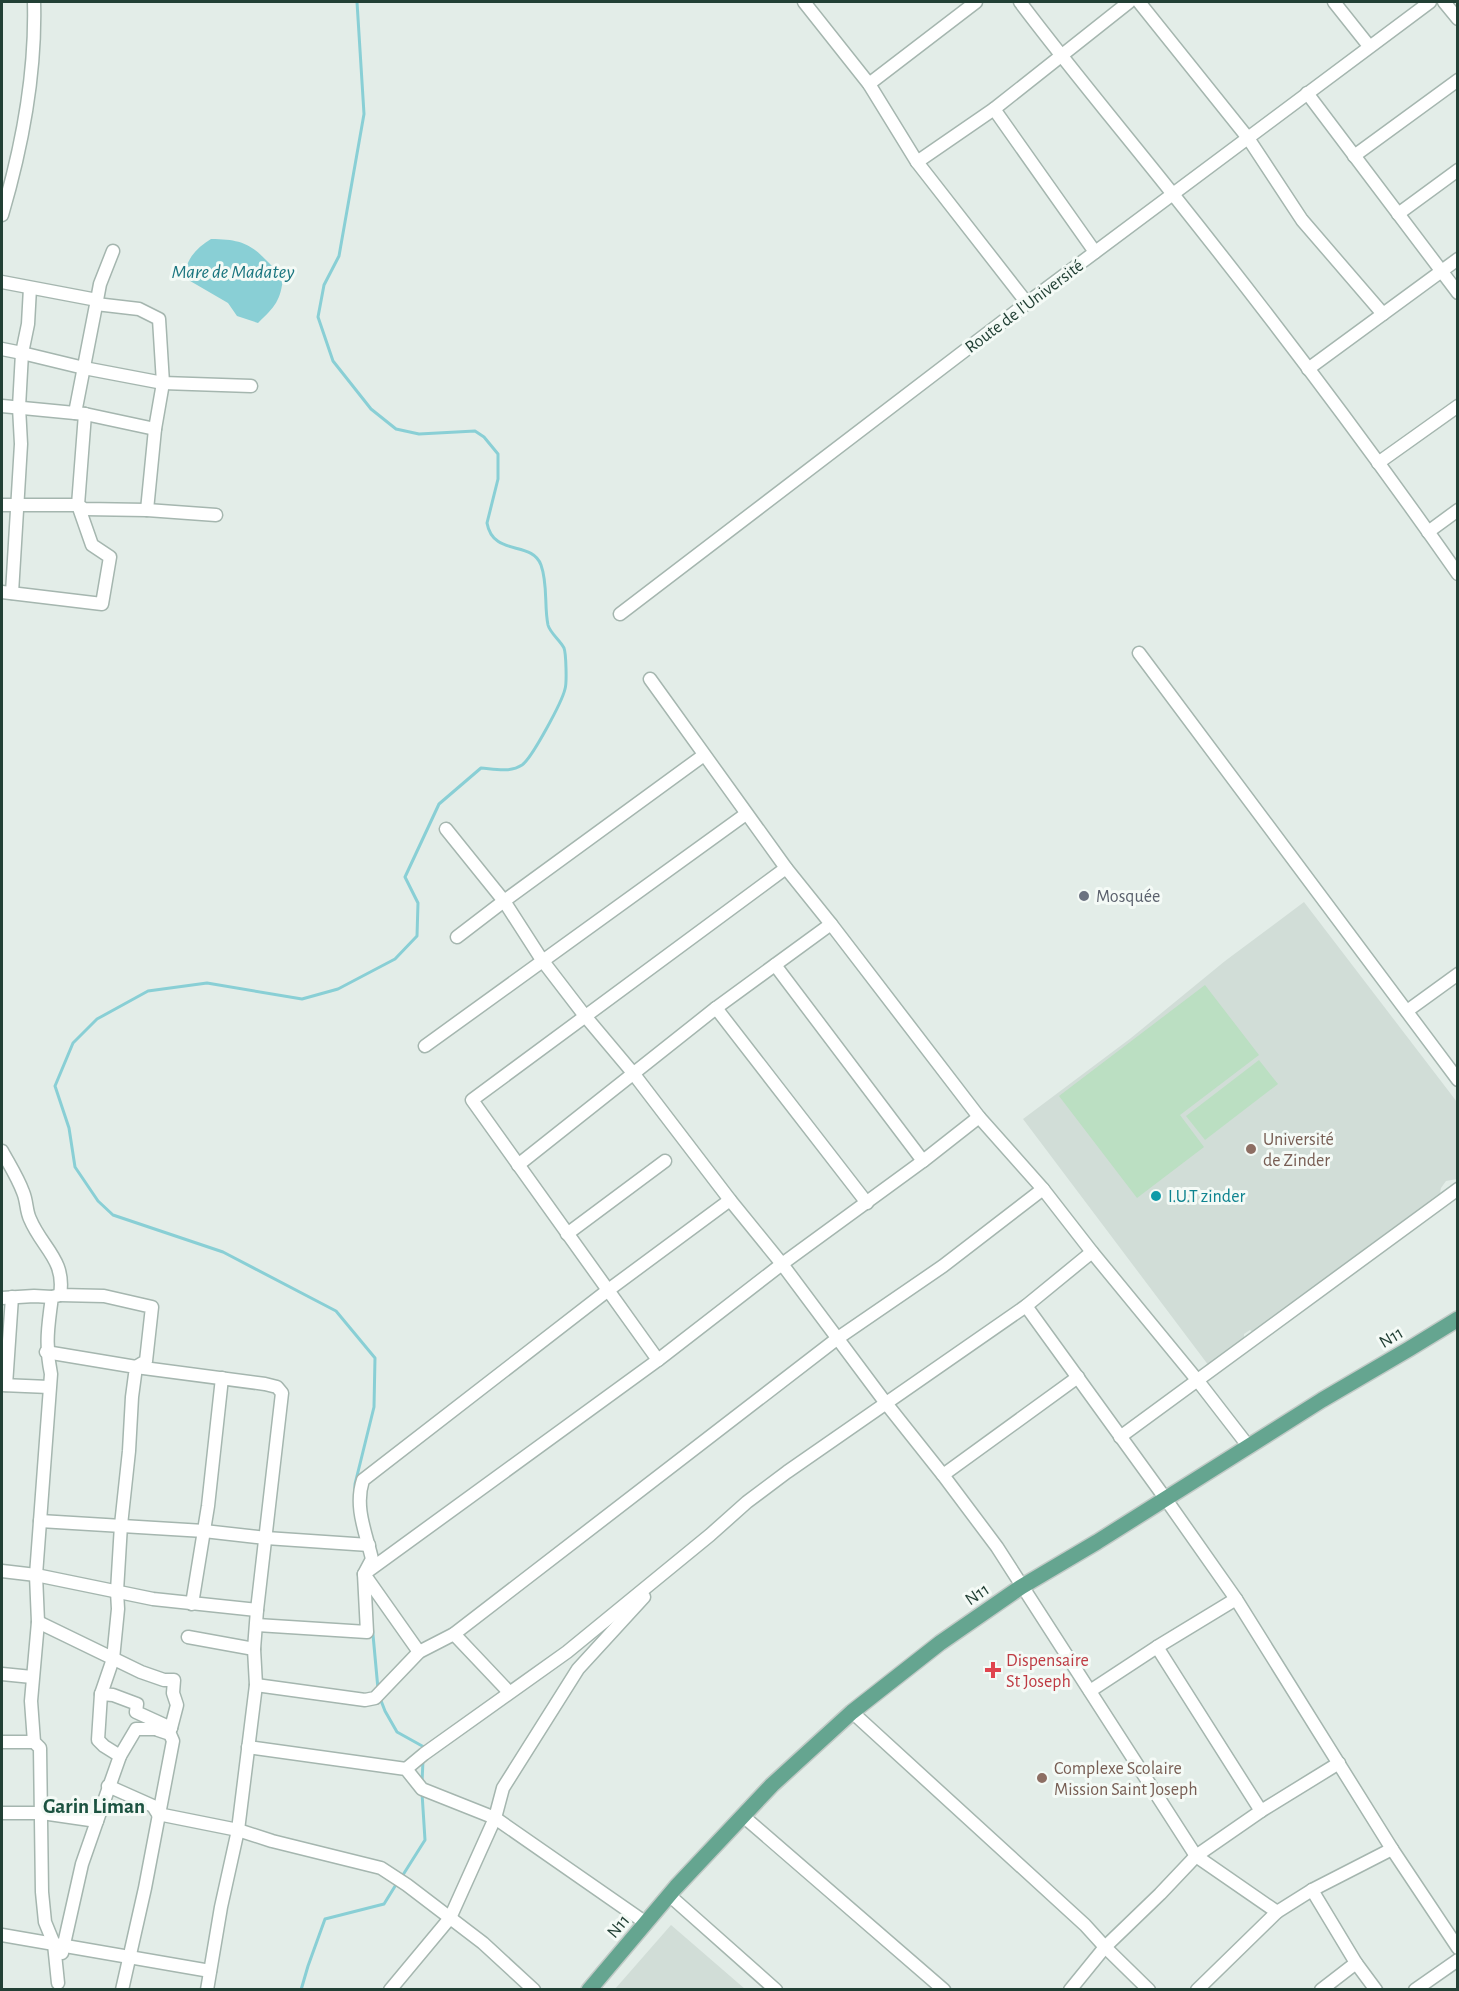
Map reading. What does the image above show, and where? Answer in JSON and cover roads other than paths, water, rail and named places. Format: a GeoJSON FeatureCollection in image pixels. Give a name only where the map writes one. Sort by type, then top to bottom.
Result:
{"type":"FeatureCollection","features":[{"type":"Feature","properties":{"kind":"main road","name":"N11"},"geometry":{"type":"LineString","coordinates":[[589,1989],[669,1895],[793,1764],[852,1712],[940,1643],[1022,1587],[1458,1318]]}},
{"type":"Feature","properties":{"kind":"street"},"geometry":{"type":"LineString","coordinates":[[2,216],[12,182],[28,99],[34,2]]}},
{"type":"Feature","properties":{"kind":"street"},"geometry":{"type":"LineString","coordinates":[[804,2],[869,84],[917,162],[1027,303]]}},
{"type":"Feature","properties":{"kind":"street"},"geometry":{"type":"LineString","coordinates":[[869,84],[976,2]]}},
{"type":"Feature","properties":{"kind":"street"},"geometry":{"type":"LineString","coordinates":[[1020,2],[1060,56],[1173,194],[1308,369],[1458,574]]}},
{"type":"Feature","properties":{"kind":"street"},"geometry":{"type":"LineString","coordinates":[[917,162],[994,109],[1129,2]]}},
{"type":"Feature","properties":{"kind":"street"},"geometry":{"type":"LineString","coordinates":[[1139,2],[1248,138],[1302,220],[1383,314]]}},
{"type":"Feature","properties":{"kind":"street"},"geometry":{"type":"LineString","coordinates":[[1335,2],[1369,45]]}},
{"type":"Feature","properties":{"kind":"street","name":"Route de l'Université"},"geometry":{"type":"LineString","coordinates":[[620,614],[1027,303],[1369,45],[1430,2]]}},
{"type":"Feature","properties":{"kind":"street"},"geometry":{"type":"LineString","coordinates":[[1444,2],[1458,19]]}},
{"type":"Feature","properties":{"kind":"street"},"geometry":{"type":"LineString","coordinates":[[1354,156],[1458,80]]}},
{"type":"Feature","properties":{"kind":"street"},"geometry":{"type":"LineString","coordinates":[[1307,93],[1458,293]]}},
{"type":"Feature","properties":{"kind":"street"},"geometry":{"type":"LineString","coordinates":[[994,109],[1095,252]]}},
{"type":"Feature","properties":{"kind":"street"},"geometry":{"type":"LineString","coordinates":[[1398,214],[1458,170]]}},
{"type":"Feature","properties":{"kind":"street"},"geometry":{"type":"LineString","coordinates":[[30,288],[28,324],[22,353],[19,407],[21,444],[7,593],[102,604],[110,556],[92,545],[78,505],[80,413],[84,368],[100,284],[112,251]]}},
{"type":"Feature","properties":{"kind":"street"},"geometry":{"type":"LineString","coordinates":[[1308,369],[1458,259]]}},
{"type":"Feature","properties":{"kind":"street"},"geometry":{"type":"LineString","coordinates":[[2,282],[139,309],[159,319],[163,383],[154,429],[147,510]]}},
{"type":"Feature","properties":{"kind":"street"},"geometry":{"type":"LineString","coordinates":[[2,349],[163,383],[251,386]]}},
{"type":"Feature","properties":{"kind":"street"},"geometry":{"type":"LineString","coordinates":[[2,406],[80,413],[154,429]]}},
{"type":"Feature","properties":{"kind":"street"},"geometry":{"type":"LineString","coordinates":[[1378,464],[1458,406]]}},
{"type":"Feature","properties":{"kind":"street"},"geometry":{"type":"LineString","coordinates":[[2,505],[78,505],[84,509],[147,510],[216,515]]}},
{"type":"Feature","properties":{"kind":"street"},"geometry":{"type":"LineString","coordinates":[[1428,532],[1458,510]]}},
{"type":"Feature","properties":{"kind":"street"},"geometry":{"type":"LineString","coordinates":[[1139,652],[1458,1080]]}},
{"type":"Feature","properties":{"kind":"street"},"geometry":{"type":"LineString","coordinates":[[650,679],[786,868],[979,1117],[1042,1189],[1198,1380],[1249,1447]]}},
{"type":"Feature","properties":{"kind":"street"},"geometry":{"type":"LineString","coordinates":[[457,937],[704,755]]}},
{"type":"Feature","properties":{"kind":"street"},"geometry":{"type":"LineString","coordinates":[[425,1046],[746,814]]}},
{"type":"Feature","properties":{"kind":"street"},"geometry":{"type":"LineString","coordinates":[[446,829],[504,901],[542,960],[782,1264],[997,1547],[1196,1856],[1277,1912]]}},
{"type":"Feature","properties":{"kind":"street"},"geometry":{"type":"LineString","coordinates":[[658,1360],[472,1100],[786,868]]}},
{"type":"Feature","properties":{"kind":"street"},"geometry":{"type":"LineString","coordinates":[[518,1165],[717,1008],[831,924]]}},
{"type":"Feature","properties":{"kind":"street"},"geometry":{"type":"LineString","coordinates":[[776,965],[923,1161]]}},
{"type":"Feature","properties":{"kind":"street"},"geometry":{"type":"LineString","coordinates":[[1407,1011],[1458,974]]}},
{"type":"Feature","properties":{"kind":"street"},"geometry":{"type":"LineString","coordinates":[[717,1008],[867,1203]]}},
{"type":"Feature","properties":{"kind":"street"},"geometry":{"type":"LineString","coordinates":[[364,1574],[658,1360],[979,1117]]}},
{"type":"Feature","properties":{"kind":"street"},"geometry":{"type":"LineString","coordinates":[[2,1151],[23,1192],[34,1228],[60,1270],[62,1282],[56,1296],[46,1352],[51,1374],[36,1575],[38,1622],[31,1701],[34,1742],[40,1748],[42,1892],[45,1922],[58,1945]]}},
{"type":"Feature","properties":{"kind":"street"},"geometry":{"type":"LineString","coordinates":[[567,1234],[665,1161]]}},
{"type":"Feature","properties":{"kind":"street"},"geometry":{"type":"LineString","coordinates":[[256,1685],[365,1700],[375,1698],[419,1652],[454,1634],[838,1338],[943,1266],[1042,1189]]}},
{"type":"Feature","properties":{"kind":"street"},"geometry":{"type":"LineString","coordinates":[[1120,1437],[1458,1189]]}},
{"type":"Feature","properties":{"kind":"street"},"geometry":{"type":"LineString","coordinates":[[257,1625],[367,1632],[364,1574],[372,1559],[361,1517],[359,1491],[363,1480],[730,1200]]}},
{"type":"Feature","properties":{"kind":"street"},"geometry":{"type":"LineString","coordinates":[[406,1769],[423,1754],[567,1652],[747,1502],[885,1402],[1026,1305],[1092,1252]]}},
{"type":"Feature","properties":{"kind":"street"},"geometry":{"type":"LineString","coordinates":[[50,1387],[4,1385],[7,1298],[104,1296],[152,1307],[146,1361],[136,1367]]}},
{"type":"Feature","properties":{"kind":"street"},"geometry":{"type":"LineString","coordinates":[[1026,1305],[1236,1599],[1392,1849],[1458,1948]]}},
{"type":"Feature","properties":{"kind":"street"},"geometry":{"type":"LineString","coordinates":[[46,1352],[136,1367],[266,1384],[277,1388],[282,1393],[257,1610],[254,1649],[256,1685],[237,1830],[207,1989]]}},
{"type":"Feature","properties":{"kind":"street"},"geometry":{"type":"LineString","coordinates":[[120,1756],[98,1740],[101,1694],[113,1659],[118,1609],[121,1525],[136,1367]]}},
{"type":"Feature","properties":{"kind":"street"},"geometry":{"type":"LineString","coordinates":[[943,1474],[1078,1377]]}},
{"type":"Feature","properties":{"kind":"street"},"geometry":{"type":"LineString","coordinates":[[192,1604],[208,1506],[222,1378]]}},
{"type":"Feature","properties":{"kind":"street"},"geometry":{"type":"LineString","coordinates":[[40,1521],[204,1531],[369,1545]]}},
{"type":"Feature","properties":{"kind":"street"},"geometry":{"type":"LineString","coordinates":[[390,1989],[450,1918],[495,1818],[503,1788],[578,1669],[672,1566]]}},
{"type":"Feature","properties":{"kind":"street"},"geometry":{"type":"LineString","coordinates":[[2,1571],[36,1575],[145,1598],[257,1610]]}},
{"type":"Feature","properties":{"kind":"street"},"geometry":{"type":"LineString","coordinates":[[364,1574],[419,1652]]}},
{"type":"Feature","properties":{"kind":"street"},"geometry":{"type":"LineString","coordinates":[[1090,1691],[1236,1599]]}},
{"type":"Feature","properties":{"kind":"street"},"geometry":{"type":"LineString","coordinates":[[38,1622],[141,1672],[164,1680],[174,1680],[173,1693],[177,1705],[171,1728]]}},
{"type":"Feature","properties":{"kind":"street"},"geometry":{"type":"LineString","coordinates":[[454,1634],[509,1692]]}},
{"type":"Feature","properties":{"kind":"street"},"geometry":{"type":"LineString","coordinates":[[188,1637],[254,1649]]}},
{"type":"Feature","properties":{"kind":"street"},"geometry":{"type":"LineString","coordinates":[[1157,1647],[1261,1811]]}},
{"type":"Feature","properties":{"kind":"street"},"geometry":{"type":"LineString","coordinates":[[2,1674],[32,1677]]}},
{"type":"Feature","properties":{"kind":"street"},"geometry":{"type":"LineString","coordinates":[[101,1694],[113,1695],[136,1704],[136,1712],[171,1728]]}},
{"type":"Feature","properties":{"kind":"street"},"geometry":{"type":"LineString","coordinates":[[852,1712],[1085,1925],[1149,1989]]}},
{"type":"Feature","properties":{"kind":"street"},"geometry":{"type":"LineString","coordinates":[[58,1986],[58,1945],[82,1864],[120,1756],[136,1729],[171,1728]]}},
{"type":"Feature","properties":{"kind":"street"},"geometry":{"type":"LineString","coordinates":[[122,1989],[145,1888],[173,1741],[170,1734],[157,1730]]}},
{"type":"Feature","properties":{"kind":"street"},"geometry":{"type":"LineString","coordinates":[[2,1742],[34,1742]]}},
{"type":"Feature","properties":{"kind":"street"},"geometry":{"type":"LineString","coordinates":[[248,1747],[406,1769],[422,1789],[495,1818],[646,1923]]}},
{"type":"Feature","properties":{"kind":"street"},"geometry":{"type":"LineString","coordinates":[[1070,1989],[1105,1947],[1196,1856],[1261,1811],[1339,1763]]}},
{"type":"Feature","properties":{"kind":"street"},"geometry":{"type":"LineString","coordinates":[[108,1786],[153,1806],[158,1814],[237,1830],[381,1868],[483,1943],[534,1989]]}},
{"type":"Feature","properties":{"kind":"street"},"geometry":{"type":"LineString","coordinates":[[2,1813],[42,1813],[97,1821]]}},
{"type":"Feature","properties":{"kind":"street"},"geometry":{"type":"LineString","coordinates":[[743,1816],[944,1989]]}},
{"type":"Feature","properties":{"kind":"street"},"geometry":{"type":"LineString","coordinates":[[1197,1989],[1277,1912],[1312,1890],[1392,1849]]}},
{"type":"Feature","properties":{"kind":"street"},"geometry":{"type":"LineString","coordinates":[[1312,1890],[1356,1963],[1376,1989]]}},
{"type":"Feature","properties":{"kind":"street"},"geometry":{"type":"LineString","coordinates":[[669,1895],[776,1989]]}},
{"type":"Feature","properties":{"kind":"street"},"geometry":{"type":"LineString","coordinates":[[2,1935],[210,1971]]}},
{"type":"Feature","properties":{"kind":"street"},"geometry":{"type":"LineString","coordinates":[[1415,1989],[1458,1960]]}},
{"type":"Feature","properties":{"kind":"street"},"geometry":{"type":"LineString","coordinates":[[1321,1989],[1356,1963]]}},
{"type":"Feature","properties":{"kind":"water","name":"Mare de Madatey"},"geometry":{"type":"Polygon","coordinates":[[[211,239],[236,241],[252,248],[283,277],[281,292],[276,303],[258,323],[237,316],[228,303],[185,278],[192,255],[211,239]]]}},
{"type":"Feature","properties":{"kind":"waterway"},"geometry":{"type":"LineString","coordinates":[[355,1490],[374,1407],[375,1358],[336,1311],[223,1252],[113,1215],[98,1201],[75,1167],[69,1128],[55,1086],[73,1043],[97,1019],[148,991],[207,983],[302,999],[338,989],[395,959],[417,936],[418,903],[405,877],[439,804],[481,768],[507,770],[522,765],[533,752],[565,689],[565,651],[548,625],[541,565],[530,553],[504,545],[497,540],[491,534],[487,523],[498,479],[498,454],[484,437],[475,431],[419,434],[396,429],[371,409],[333,361],[318,317],[324,285],[339,256],[364,114],[357,2]]}},
{"type":"Feature","properties":{"kind":"waterway"},"geometry":{"type":"LineString","coordinates":[[372,1624],[378,1689]]}},
{"type":"Feature","properties":{"kind":"waterway"},"geometry":{"type":"LineString","coordinates":[[380,1698],[397,1732],[424,1747],[424,1750]]}},
{"type":"Feature","properties":{"kind":"waterway"},"geometry":{"type":"LineString","coordinates":[[422,1783],[423,1760]]}},
{"type":"Feature","properties":{"kind":"waterway"},"geometry":{"type":"LineString","coordinates":[[401,1878],[425,1840],[422,1793]]}},
{"type":"Feature","properties":{"kind":"waterway"},"geometry":{"type":"LineString","coordinates":[[301,1990],[325,1919],[384,1904],[397,1883]]}},
{"type":"Feature","properties":{"kind":"place","name":"Mosquée"},"geometry":{"type":"Point","coordinates":[1084,896]}},
{"type":"Feature","properties":{"kind":"place","name":"Université de Zinder"},"geometry":{"type":"Point","coordinates":[1251,1149]}},
{"type":"Feature","properties":{"kind":"place","name":"I.U.T zinder"},"geometry":{"type":"Point","coordinates":[1156,1196]}},
{"type":"Feature","properties":{"kind":"place","name":"Dispensaire St Joseph"},"geometry":{"type":"Point","coordinates":[993,1670]}},
{"type":"Feature","properties":{"kind":"place","name":"Complexe Scolaire Mission Saint Joseph"},"geometry":{"type":"Point","coordinates":[1042,1778]}},
{"type":"Feature","properties":{"kind":"district","name":"Garin Liman"},"geometry":{"type":"Point","coordinates":[94,1806]}}]}
